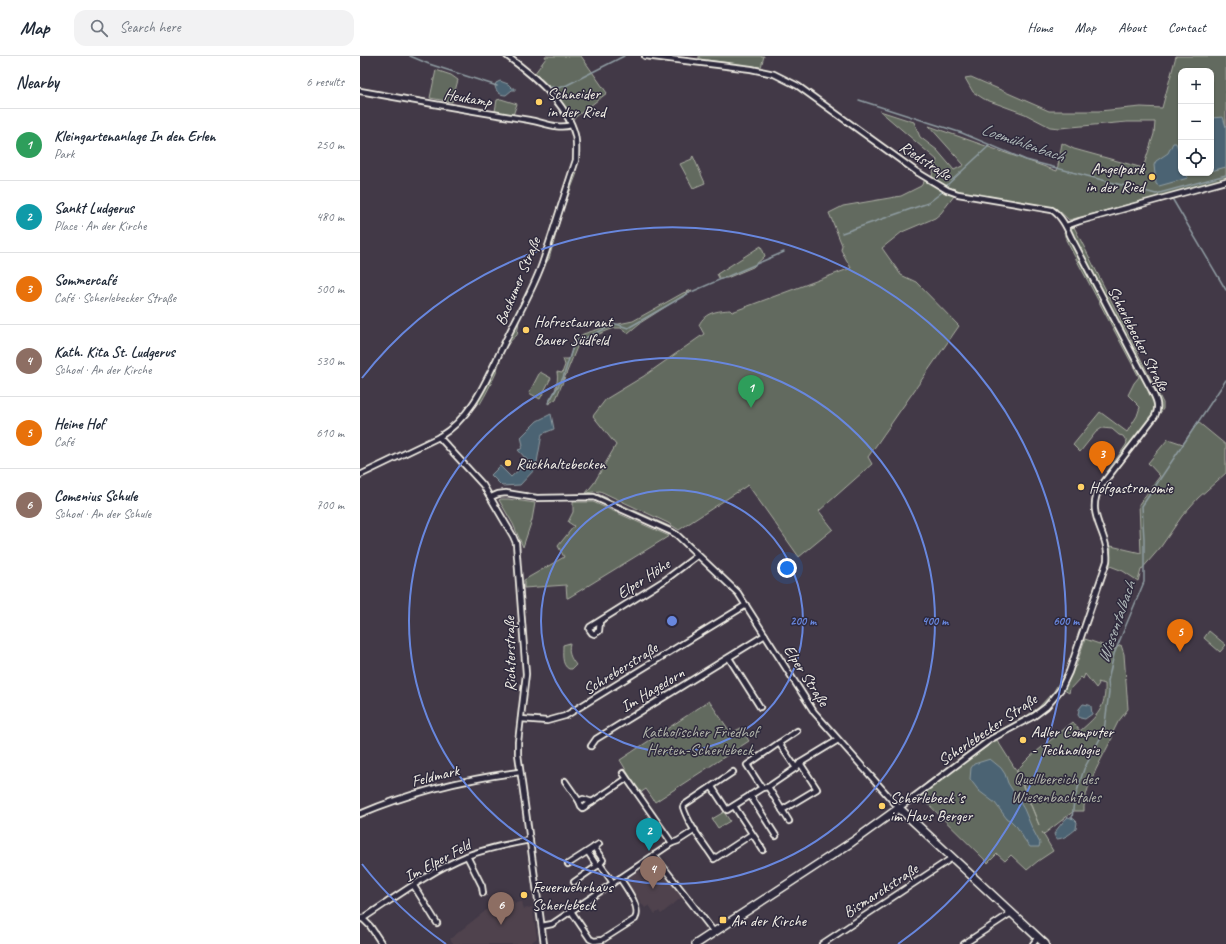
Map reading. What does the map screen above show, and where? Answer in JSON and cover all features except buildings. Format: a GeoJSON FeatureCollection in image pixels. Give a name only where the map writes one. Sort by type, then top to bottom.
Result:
{"type":"FeatureCollection","features":[{"type":"Feature","properties":{"kind":"street","name":"Backumer Straße"},"geometry":{"type":"LineString","coordinates":[[360,475],[439,437],[456,425],[467,413],[491,371],[542,265],[576,160],[577,148],[575,135],[571,125],[558,104],[547,91],[532,75],[507,56]]}},
{"type":"Feature","properties":{"kind":"street","name":"Riedstraße"},"geometry":{"type":"LineString","coordinates":[[645,56],[751,68],[770,73],[789,81],[807,92],[917,172],[944,189],[958,194],[1052,210],[1058,214],[1066,226]]}},
{"type":"Feature","properties":{"kind":"street","name":"Heukamp"},"geometry":{"type":"LineString","coordinates":[[360,91],[558,126],[571,125]]}},
{"type":"Feature","properties":{"kind":"street"},"geometry":{"type":"LineString","coordinates":[[1066,226],[1226,181]]}},
{"type":"Feature","properties":{"kind":"street","name":"Scherlebecker Straße"},"geometry":{"type":"LineString","coordinates":[[696,944],[852,842],[991,739],[1040,712],[1061,689],[1069,672],[1106,567],[1107,548],[1095,516],[1094,504],[1096,496],[1101,486],[1158,410],[1151,389],[1066,226]]}},
{"type":"Feature","properties":{"kind":"street","name":"Richterstraße"},"geometry":{"type":"LineString","coordinates":[[439,437],[481,482],[513,536],[516,549],[526,668],[526,680],[518,747],[520,772],[542,926],[542,943]]}},
{"type":"Feature","properties":{"kind":"street","name":"Elper Straße"},"geometry":{"type":"LineString","coordinates":[[491,497],[506,493],[537,498],[594,497],[672,532],[698,554],[738,592],[814,712],[899,808],[1045,944]]}},
{"type":"Feature","properties":{"kind":"street","name":"Elper Höhe"},"geometry":{"type":"LineString","coordinates":[[600,621],[666,580],[698,554]]}},
{"type":"Feature","properties":{"kind":"street","name":"Schreberstraße"},"geometry":{"type":"LineString","coordinates":[[521,719],[547,721],[565,716],[746,605]]}},
{"type":"Feature","properties":{"kind":"street","name":"Im Hagedorn"},"geometry":{"type":"LineString","coordinates":[[591,746],[596,738],[765,635]]}},
{"type":"Feature","properties":{"kind":"street"},"geometry":{"type":"LineString","coordinates":[[729,658],[760,707]]}},
{"type":"Feature","properties":{"kind":"street"},"geometry":{"type":"LineString","coordinates":[[789,821],[747,765],[797,731]]}},
{"type":"Feature","properties":{"kind":"street"},"geometry":{"type":"LineString","coordinates":[[712,787],[727,810],[796,768],[838,740]]}},
{"type":"Feature","properties":{"kind":"street"},"geometry":{"type":"LineString","coordinates":[[779,743],[796,768]]}},
{"type":"Feature","properties":{"kind":"street"},"geometry":{"type":"LineString","coordinates":[[782,810],[817,789],[800,764]]}},
{"type":"Feature","properties":{"kind":"street","name":"Feldmark"},"geometry":{"type":"LineString","coordinates":[[360,814],[424,790],[470,779],[520,772]]}},
{"type":"Feature","properties":{"kind":"street"},"geometry":{"type":"LineString","coordinates":[[733,772],[683,807],[689,821],[714,859],[752,834]]}},
{"type":"Feature","properties":{"kind":"street"},"geometry":{"type":"LineString","coordinates":[[622,773],[672,843]]}},
{"type":"Feature","properties":{"kind":"street"},"geometry":{"type":"LineString","coordinates":[[565,781],[583,808],[626,779]]}},
{"type":"Feature","properties":{"kind":"street"},"geometry":{"type":"LineString","coordinates":[[750,796],[776,836]]}},
{"type":"Feature","properties":{"kind":"street"},"geometry":{"type":"LineString","coordinates":[[734,806],[763,850]]}},
{"type":"Feature","properties":{"kind":"street"},"geometry":{"type":"LineString","coordinates":[[542,926],[552,924],[672,843],[678,841],[695,830]]}},
{"type":"Feature","properties":{"kind":"street","name":"Im Elper Feld"},"geometry":{"type":"LineString","coordinates":[[361,918],[444,867],[467,856],[489,849],[530,840]]}},
{"type":"Feature","properties":{"kind":"street"},"geometry":{"type":"LineString","coordinates":[[568,864],[599,844]]}},
{"type":"Feature","properties":{"kind":"street"},"geometry":{"type":"LineString","coordinates":[[574,882],[599,865],[602,860],[594,848]]}},
{"type":"Feature","properties":{"kind":"street"},"geometry":{"type":"LineString","coordinates":[[588,852],[613,883]]}},
{"type":"Feature","properties":{"kind":"street"},"geometry":{"type":"LineString","coordinates":[[467,856],[482,886],[483,893]]}},
{"type":"Feature","properties":{"kind":"street"},"geometry":{"type":"LineString","coordinates":[[654,856],[714,932]]}},
{"type":"Feature","properties":{"kind":"street","name":"Bismarckstraße"},"geometry":{"type":"LineString","coordinates":[[822,944],[952,858]]}},
{"type":"Feature","properties":{"kind":"street"},"geometry":{"type":"LineString","coordinates":[[572,911],[590,938],[597,943],[635,919],[638,915],[637,910],[630,894],[620,878]]}},
{"type":"Feature","properties":{"kind":"street"},"geometry":{"type":"LineString","coordinates":[[414,886],[437,923]]}},
{"type":"Feature","properties":{"kind":"street"},"geometry":{"type":"LineString","coordinates":[[964,944],[1011,913]]}},
{"type":"Feature","properties":{"kind":"street"},"geometry":{"type":"LineString","coordinates":[[361,918],[370,926],[382,944]]}},
{"type":"Feature","properties":{"kind":"street"},"geometry":{"type":"LineString","coordinates":[[1033,944],[1038,938]]}},
{"type":"Feature","properties":{"kind":"shaded area"},"geometry":{"type":"Polygon","coordinates":[[[655,864],[682,897],[661,914],[659,911],[655,914],[649,905],[645,908],[625,880],[646,866],[650,868],[655,864]]]}},
{"type":"Feature","properties":{"kind":"shaded area"},"geometry":{"type":"Polygon","coordinates":[[[508,893],[515,903],[522,902],[524,909],[532,907],[537,938],[529,944],[454,944],[450,939],[508,893]]]}},
{"type":"Feature","properties":{"kind":"green space"},"geometry":{"type":"Polygon","coordinates":[[[545,56],[581,56],[607,93],[573,119],[556,93],[535,73],[546,58],[545,56]]]}},
{"type":"Feature","properties":{"kind":"green space"},"geometry":{"type":"Polygon","coordinates":[[[699,56],[764,56],[761,67],[699,59],[699,56]]]}},
{"type":"Feature","properties":{"kind":"green space"},"geometry":{"type":"Polygon","coordinates":[[[1176,56],[1226,56],[1226,179],[1069,220],[1056,208],[962,192],[931,179],[937,160],[880,111],[914,122],[920,137],[937,150],[954,170],[964,165],[929,126],[1057,171],[1062,143],[1074,149],[1143,168],[1154,134],[1155,122],[1127,122],[1060,128],[1050,127],[1025,114],[984,99],[973,92],[965,78],[971,77],[1049,111],[1099,111],[1141,107],[1162,108],[1176,56]]]}},
{"type":"Feature","properties":{"kind":"green space"},"geometry":{"type":"Polygon","coordinates":[[[436,70],[451,75],[458,80],[452,102],[430,98],[436,70]]]}},
{"type":"Feature","properties":{"kind":"green space"},"geometry":{"type":"Polygon","coordinates":[[[501,99],[517,104],[513,115],[495,111],[497,100],[501,99]]]}},
{"type":"Feature","properties":{"kind":"green space"},"geometry":{"type":"Polygon","coordinates":[[[693,156],[705,183],[693,188],[680,164],[692,159],[693,156]]]}},
{"type":"Feature","properties":{"kind":"green space"},"geometry":{"type":"Polygon","coordinates":[[[575,173],[577,173],[562,212],[549,259],[542,268],[536,286],[523,309],[517,335],[506,347],[496,373],[480,404],[473,398],[531,285],[546,246],[556,213],[561,209],[575,173]]]}},
{"type":"Feature","properties":{"kind":"green space"},"geometry":{"type":"Polygon","coordinates":[[[925,180],[954,196],[941,213],[935,218],[902,232],[882,248],[901,275],[916,282],[959,326],[868,457],[872,464],[819,511],[833,529],[799,557],[748,485],[679,530],[668,523],[600,491],[586,493],[594,483],[616,445],[593,416],[606,399],[644,376],[704,334],[699,325],[708,315],[721,311],[730,310],[732,312],[851,268],[841,250],[842,245],[829,213],[843,206],[901,196],[921,186],[925,180]]]}},
{"type":"Feature","properties":{"kind":"green space"},"geometry":{"type":"Polygon","coordinates":[[[1074,227],[1163,403],[1163,409],[1105,486],[1100,482],[1126,445],[1127,442],[1123,436],[1119,435],[1112,429],[1102,428],[1096,432],[1080,452],[1073,445],[1100,412],[1127,432],[1137,416],[1140,407],[1128,395],[1139,377],[1066,240],[1064,232],[1074,227]]]}},
{"type":"Feature","properties":{"kind":"green space"},"geometry":{"type":"Polygon","coordinates":[[[761,246],[765,256],[753,267],[727,278],[719,278],[717,274],[761,246]]]}},
{"type":"Feature","properties":{"kind":"green space"},"geometry":{"type":"Polygon","coordinates":[[[692,290],[640,323],[628,333],[621,328],[614,328],[579,342],[556,399],[548,404],[556,389],[557,372],[562,373],[565,365],[563,359],[569,359],[575,340],[583,334],[609,326],[633,321],[683,293],[692,290]]]}},
{"type":"Feature","properties":{"kind":"green space"},"geometry":{"type":"Polygon","coordinates":[[[540,372],[551,378],[540,399],[529,393],[540,372]]]}},
{"type":"Feature","properties":{"kind":"green space"},"geometry":{"type":"Polygon","coordinates":[[[1198,422],[1226,445],[1226,473],[1198,498],[1182,516],[1160,548],[1141,570],[1138,581],[1123,571],[1110,566],[1111,546],[1141,553],[1139,504],[1160,476],[1148,463],[1168,439],[1183,444],[1198,422]]]}},
{"type":"Feature","properties":{"kind":"green space"},"geometry":{"type":"Polygon","coordinates":[[[598,494],[669,526],[683,536],[704,556],[678,533],[598,497],[598,494]]]}},
{"type":"Feature","properties":{"kind":"green space"},"geometry":{"type":"Polygon","coordinates":[[[499,500],[535,503],[532,520],[523,547],[513,524],[499,500]]]}},
{"type":"Feature","properties":{"kind":"green space"},"geometry":{"type":"Polygon","coordinates":[[[573,502],[593,502],[669,536],[568,598],[566,585],[524,588],[524,580],[564,557],[558,546],[574,526],[568,522],[573,512],[573,502]]]}},
{"type":"Feature","properties":{"kind":"green space"},"geometry":{"type":"Polygon","coordinates":[[[1209,631],[1226,645],[1220,652],[1204,638],[1209,631]]]}},
{"type":"Feature","properties":{"kind":"green space","name":"Quellbereich des Wiesenbachtales"},"geometry":{"type":"Polygon","coordinates":[[[1085,639],[1114,649],[1121,645],[1124,654],[1128,709],[1118,722],[1112,734],[1112,738],[1094,774],[1087,793],[1084,811],[1074,811],[1044,834],[1042,832],[1053,851],[1027,870],[1011,855],[1005,861],[997,854],[988,863],[920,796],[953,770],[997,740],[1016,770],[1039,825],[1017,770],[1031,756],[1073,722],[1080,731],[1096,716],[1099,711],[1104,699],[1105,684],[1098,682],[1099,684],[1096,688],[1085,674],[1083,679],[1081,677],[1070,689],[1069,693],[1064,690],[1073,668],[1076,666],[1085,639]]]}},
{"type":"Feature","properties":{"kind":"green space"},"geometry":{"type":"Polygon","coordinates":[[[570,643],[570,655],[576,665],[572,669],[566,667],[563,658],[563,645],[570,643]]]}},
{"type":"Feature","properties":{"kind":"green space"},"geometry":{"type":"Polygon","coordinates":[[[1066,671],[1054,695],[1046,704],[970,752],[927,785],[926,783],[992,734],[1028,715],[1039,707],[1054,691],[1066,671]]]}},
{"type":"Feature","properties":{"kind":"green space","name":"Katholischer Friedhof Herten-Scherlebeck"},"geometry":{"type":"Polygon","coordinates":[[[709,701],[731,733],[741,728],[749,741],[655,802],[646,789],[640,793],[620,760],[709,701]]]}},
{"type":"Feature","properties":{"kind":"green space"},"geometry":{"type":"Polygon","coordinates":[[[724,812],[730,821],[718,828],[712,819],[724,812]]]}},
{"type":"Feature","properties":{"kind":"water"},"geometry":{"type":"Polygon","coordinates":[[[500,81],[508,84],[512,88],[515,88],[515,90],[512,90],[506,95],[500,94],[496,90],[495,86],[496,83],[500,81]]]}},
{"type":"Feature","properties":{"kind":"water"},"geometry":{"type":"Polygon","coordinates":[[[1223,117],[1226,127],[1226,167],[1214,170],[1214,140],[1214,118],[1223,117]]]}},
{"type":"Feature","properties":{"kind":"water"},"geometry":{"type":"Polygon","coordinates":[[[1173,143],[1176,143],[1178,149],[1178,176],[1187,176],[1188,178],[1159,186],[1156,184],[1154,165],[1156,161],[1168,153],[1173,143]]]}},
{"type":"Feature","properties":{"kind":"water"},"geometry":{"type":"Polygon","coordinates":[[[551,414],[554,429],[542,434],[536,468],[520,485],[502,486],[491,475],[500,466],[511,477],[528,461],[518,450],[521,449],[523,445],[521,437],[537,421],[551,414]]]}},
{"type":"Feature","properties":{"kind":"water"},"geometry":{"type":"Polygon","coordinates":[[[1083,704],[1091,706],[1092,714],[1085,719],[1080,718],[1078,715],[1079,709],[1083,704]]]}},
{"type":"Feature","properties":{"kind":"water"},"geometry":{"type":"Polygon","coordinates":[[[990,759],[1001,768],[1005,774],[1008,783],[1024,809],[1040,843],[1039,847],[1030,847],[1017,827],[1007,819],[995,803],[979,791],[970,779],[971,768],[974,764],[990,759]]]}},
{"type":"Feature","properties":{"kind":"water"},"geometry":{"type":"Polygon","coordinates":[[[1068,817],[1077,822],[1076,829],[1064,837],[1056,839],[1054,834],[1068,817]]]}},
{"type":"Feature","properties":{"kind":"waterway","name":"Loemühlenbach"},"geometry":{"type":"LineString","coordinates":[[410,56],[429,64],[497,86]]}},
{"type":"Feature","properties":{"kind":"waterway","name":"Loemühlenbach"},"geometry":{"type":"LineString","coordinates":[[551,87],[558,88],[567,85],[624,56]]}},
{"type":"Feature","properties":{"kind":"waterway","name":"Loemühlenbach"},"geometry":{"type":"LineString","coordinates":[[859,100],[962,133],[1026,160],[1156,194],[1226,175]]}},
{"type":"Feature","properties":{"kind":"waterway"},"geometry":{"type":"LineString","coordinates":[[842,233],[928,203],[941,193],[947,185],[990,145]]}},
{"type":"Feature","properties":{"kind":"waterway","name":"Wiesentalbach"},"geometry":{"type":"LineString","coordinates":[[1173,200],[1226,290]]}},
{"type":"Feature","properties":{"kind":"waterway"},"geometry":{"type":"LineString","coordinates":[[548,403],[563,378],[574,343],[616,324],[628,328],[689,293],[784,252]]}},
{"type":"Feature","properties":{"kind":"waterway","name":"Wiesentalbach"},"geometry":{"type":"LineString","coordinates":[[1072,818],[1074,801],[1084,769],[1104,731],[1109,692],[1108,681],[1114,654],[1144,582],[1142,506],[1226,380]]}},
{"type":"Feature","properties":{"kind":"place","name":"Schneider in der Ried"},"geometry":{"type":"Point","coordinates":[539,102]}},
{"type":"Feature","properties":{"kind":"place","name":"Angelpark in der Ried"},"geometry":{"type":"Point","coordinates":[1152,177]}},
{"type":"Feature","properties":{"kind":"place","name":"Hofrestaurant Bauer Südfeld"},"geometry":{"type":"Point","coordinates":[526,330]}},
{"type":"Feature","properties":{"kind":"place","name":"Kleingartenanlage In den Erlen"},"geometry":{"type":"Point","coordinates":[751,408]}},
{"type":"Feature","properties":{"kind":"place","name":"Rückhaltebecken"},"geometry":{"type":"Point","coordinates":[508,463]}},
{"type":"Feature","properties":{"kind":"place","name":"Sommercafé"},"geometry":{"type":"Point","coordinates":[1102,474]}},
{"type":"Feature","properties":{"kind":"place","name":"Hofgastronomie"},"geometry":{"type":"Point","coordinates":[1081,487]}},
{"type":"Feature","properties":{"kind":"place","name":"Heine Hof"},"geometry":{"type":"Point","coordinates":[1180,652]}},
{"type":"Feature","properties":{"kind":"place","name":"Adler Computer - Technologie"},"geometry":{"type":"Point","coordinates":[1023,740]}},
{"type":"Feature","properties":{"kind":"place","name":"Scherlebeck´s im Haus Berger"},"geometry":{"type":"Point","coordinates":[882,806]}},
{"type":"Feature","properties":{"kind":"place","name":"Sankt Ludgerus"},"geometry":{"type":"Point","coordinates":[649,851]}},
{"type":"Feature","properties":{"kind":"place","name":"Kath. Kita St. Ludgerus"},"geometry":{"type":"Point","coordinates":[653,889]}},
{"type":"Feature","properties":{"kind":"place","name":"Feuerwehrhaus Scherlebeck"},"geometry":{"type":"Point","coordinates":[524,895]}},
{"type":"Feature","properties":{"kind":"place","name":"An der Kirche"},"geometry":{"type":"Point","coordinates":[723,920]}},
{"type":"Feature","properties":{"kind":"place","name":"Comenius Schule"},"geometry":{"type":"Point","coordinates":[501,925]}}]}
